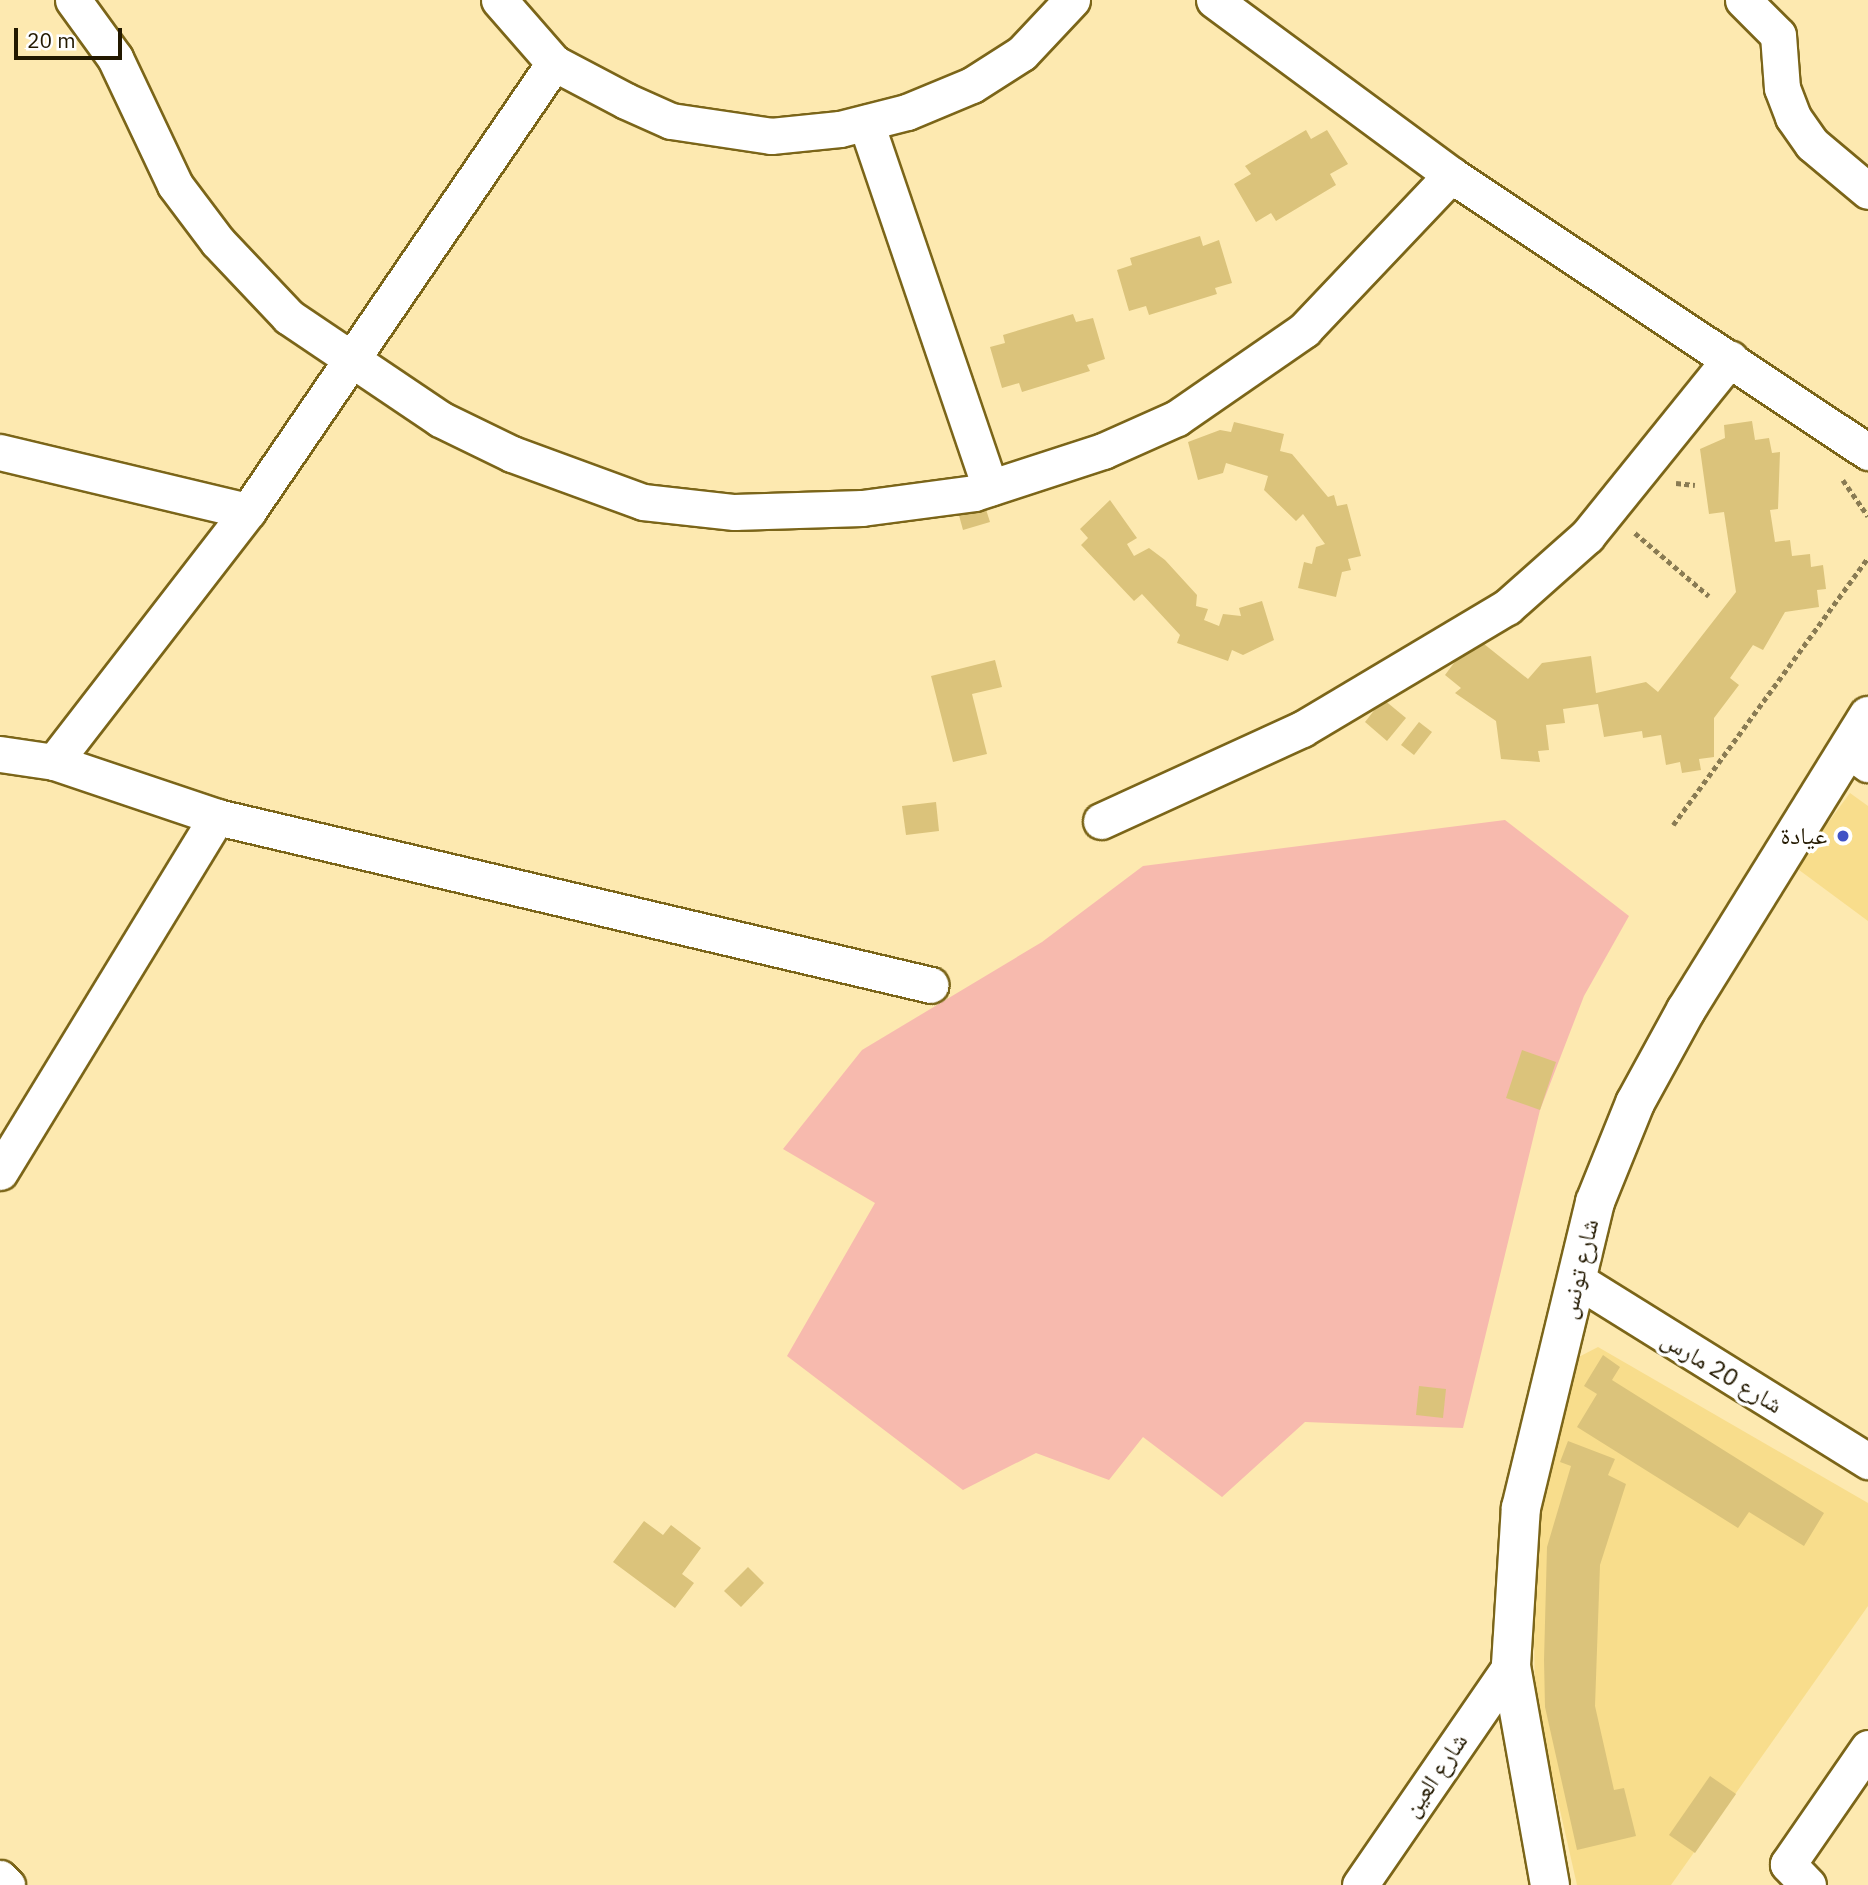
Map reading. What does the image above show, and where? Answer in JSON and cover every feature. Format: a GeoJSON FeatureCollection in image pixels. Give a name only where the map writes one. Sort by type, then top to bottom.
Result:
{"type":"FeatureCollection","features":[{"type":"Feature","properties":{"kind":"street"},"geometry":{"type":"LineString","coordinates":[[73,0],[115,58],[146,133],[210,233],[289,317],[346,362],[512,454],[643,502],[734,512],[862,508],[990,488],[1043,475],[1152,429],[1247,373],[1304,330],[1451,175]]}},
{"type":"Feature","properties":{"kind":"street"},"geometry":{"type":"LineString","coordinates":[[499,0],[554,63],[671,121],[733,134],[771,136],[866,123],[972,85],[1021,53],[1072,0]]}},
{"type":"Feature","properties":{"kind":"street"},"geometry":{"type":"LineString","coordinates":[[1214,0],[1451,175],[1868,452]]}},
{"type":"Feature","properties":{"kind":"street"},"geometry":{"type":"LineString","coordinates":[[1743,0],[1778,35],[1782,88],[1793,117],[1812,144],[1868,191]]}},
{"type":"Feature","properties":{"kind":"street"},"geometry":{"type":"LineString","coordinates":[[54,762],[248,510],[346,362],[554,63]]}},
{"type":"Feature","properties":{"kind":"street"},"geometry":{"type":"LineString","coordinates":[[866,123],[990,488]]}},
{"type":"Feature","properties":{"kind":"street"},"geometry":{"type":"LineString","coordinates":[[1101,821],[1302,729],[1507,607],[1587,536],[1730,359]]}},
{"type":"Feature","properties":{"kind":"street"},"geometry":{"type":"LineString","coordinates":[[0,452],[248,510]]}},
{"type":"Feature","properties":{"kind":"street","name":"شارع تونس"},"geometry":{"type":"LineString","coordinates":[[1550,1885],[1511,1665],[1521,1508],[1595,1202],[1635,1103],[1857,757],[1868,716]]}},
{"type":"Feature","properties":{"kind":"street"},"geometry":{"type":"LineString","coordinates":[[0,754],[54,762],[217,817],[931,985]]}},
{"type":"Feature","properties":{"kind":"street"},"geometry":{"type":"LineString","coordinates":[[0,1172],[217,817]]}},
{"type":"Feature","properties":{"kind":"street","name":"شارع 20 مارس"},"geometry":{"type":"LineString","coordinates":[[1577,1280],[1868,1461]]}},
{"type":"Feature","properties":{"kind":"street","name":"شارع العين"},"geometry":{"type":"LineString","coordinates":[[1360,1885],[1511,1665]]}},
{"type":"Feature","properties":{"kind":"street"},"geometry":{"type":"LineString","coordinates":[[1789,1878],[1854,1790],[1868,1748]]}},
{"type":"Feature","properties":{"kind":"street"},"geometry":{"type":"LineString","coordinates":[[0,1878],[7,1885]]}},
{"type":"Feature","properties":{"kind":"path"},"geometry":{"type":"LineString","coordinates":[[1631,530],[1709,596]]}},
{"type":"Feature","properties":{"kind":"path"},"geometry":{"type":"LineString","coordinates":[[1673,825],[1868,558]]}},
{"type":"Feature","properties":{"kind":"shaded area","name":"عيادة"},"geometry":{"type":"Polygon","coordinates":[[[1850,793],[1868,806],[1868,921],[1795,867],[1850,793]]]}},
{"type":"Feature","properties":{"kind":"shaded area"},"geometry":{"type":"Polygon","coordinates":[[[1505,820],[1629,916],[1584,996],[1540,1110],[1463,1428],[1305,1422],[1222,1497],[1143,1437],[1109,1480],[1036,1453],[963,1490],[787,1356],[875,1203],[783,1149],[862,1050],[1042,942],[1143,866],[1505,820]]]}},
{"type":"Feature","properties":{"kind":"shaded area"},"geometry":{"type":"Polygon","coordinates":[[[1598,1347],[1868,1503],[1868,1606],[1671,1885],[1577,1885],[1535,1700],[1533,1565],[1548,1468],[1569,1362],[1598,1347]]]}},
{"type":"Feature","properties":{"kind":"building"},"geometry":{"type":"Polygon","coordinates":[[[1306,130],[1311,139],[1327,130],[1348,164],[1330,174],[1336,185],[1276,221],[1271,213],[1256,222],[1234,184],[1251,174],[1245,166],[1306,130]]]}},
{"type":"Feature","properties":{"kind":"building"},"geometry":{"type":"Polygon","coordinates":[[[1200,236],[1203,246],[1219,240],[1232,283],[1215,288],[1217,294],[1149,315],[1146,306],[1129,311],[1117,270],[1132,265],[1130,258],[1200,236]]]}},
{"type":"Feature","properties":{"kind":"building"},"geometry":{"type":"Polygon","coordinates":[[[1073,314],[1076,322],[1093,318],[1105,359],[1087,365],[1090,371],[1022,392],[1019,383],[1002,388],[990,347],[1005,343],[1003,335],[1073,314]]]}},
{"type":"Feature","properties":{"kind":"building"},"geometry":{"type":"Polygon","coordinates":[[[1752,421],[1755,440],[1769,438],[1772,453],[1780,452],[1778,509],[1770,510],[1775,542],[1790,540],[1792,556],[1810,554],[1811,567],[1823,565],[1826,589],[1817,590],[1819,607],[1785,612],[1763,650],[1753,645],[1730,678],[1739,685],[1714,718],[1714,757],[1699,759],[1701,770],[1682,773],[1680,762],[1666,765],[1661,735],[1643,738],[1642,731],[1604,737],[1598,704],[1563,709],[1565,723],[1546,725],[1549,750],[1538,751],[1540,762],[1501,759],[1496,721],[1455,693],[1461,688],[1445,675],[1474,636],[1528,679],[1542,663],[1591,656],[1596,693],[1646,682],[1658,692],[1736,592],[1724,512],[1709,514],[1700,449],[1725,438],[1724,425],[1752,421]]]}},
{"type":"Feature","properties":{"kind":"building"},"geometry":{"type":"Polygon","coordinates":[[[1234,422],[1284,434],[1280,451],[1292,454],[1328,497],[1334,495],[1337,506],[1347,504],[1361,556],[1348,559],[1351,570],[1342,572],[1336,597],[1298,588],[1304,562],[1312,564],[1316,547],[1325,544],[1303,514],[1296,521],[1264,490],[1268,476],[1226,463],[1223,473],[1198,480],[1188,442],[1220,430],[1231,432],[1234,422]]]}},
{"type":"Feature","properties":{"kind":"building"},"geometry":{"type":"Polygon","coordinates":[[[983,500],[990,522],[963,530],[957,508],[983,500]]]}},
{"type":"Feature","properties":{"kind":"building"},"geometry":{"type":"Polygon","coordinates":[[[1110,500],[1137,538],[1127,544],[1134,556],[1149,548],[1165,560],[1197,595],[1196,606],[1208,609],[1204,620],[1219,626],[1223,614],[1241,616],[1239,608],[1262,601],[1274,640],[1243,655],[1232,650],[1228,661],[1177,643],[1180,635],[1142,594],[1134,601],[1081,545],[1088,538],[1080,529],[1110,500]]]}},
{"type":"Feature","properties":{"kind":"building"},"geometry":{"type":"Polygon","coordinates":[[[995,660],[1002,687],[972,694],[987,754],[953,762],[931,676],[995,660]]]}},
{"type":"Feature","properties":{"kind":"building"},"geometry":{"type":"Polygon","coordinates":[[[1383,699],[1406,718],[1387,741],[1365,722],[1383,699]]]}},
{"type":"Feature","properties":{"kind":"building"},"geometry":{"type":"Polygon","coordinates":[[[1419,722],[1432,732],[1414,755],[1401,745],[1419,722]]]}},
{"type":"Feature","properties":{"kind":"building"},"geometry":{"type":"Polygon","coordinates":[[[936,802],[939,831],[906,835],[902,806],[936,802]]]}},
{"type":"Feature","properties":{"kind":"building"},"geometry":{"type":"Polygon","coordinates":[[[1522,1050],[1556,1062],[1540,1110],[1506,1098],[1522,1050]]]}},
{"type":"Feature","properties":{"kind":"building"},"geometry":{"type":"Polygon","coordinates":[[[1603,1355],[1620,1367],[1612,1380],[1824,1513],[1804,1546],[1749,1512],[1738,1528],[1577,1427],[1597,1394],[1584,1386],[1603,1355]]]}},
{"type":"Feature","properties":{"kind":"building"},"geometry":{"type":"Polygon","coordinates":[[[1419,1386],[1446,1389],[1443,1418],[1416,1415],[1419,1386]]]}},
{"type":"Feature","properties":{"kind":"building"},"geometry":{"type":"Polygon","coordinates":[[[1568,1441],[1615,1459],[1608,1475],[1626,1484],[1600,1565],[1595,1706],[1614,1790],[1624,1788],[1636,1836],[1577,1850],[1545,1707],[1547,1547],[1571,1466],[1560,1462],[1568,1441]]]}},
{"type":"Feature","properties":{"kind":"building"},"geometry":{"type":"Polygon","coordinates":[[[644,1521],[663,1535],[671,1525],[701,1548],[682,1574],[694,1583],[675,1608],[613,1562],[644,1521]]]}},
{"type":"Feature","properties":{"kind":"building"},"geometry":{"type":"Polygon","coordinates":[[[748,1567],[764,1583],[741,1607],[724,1591],[748,1567]]]}},
{"type":"Feature","properties":{"kind":"building"},"geometry":{"type":"Polygon","coordinates":[[[1710,1776],[1736,1794],[1695,1853],[1669,1835],[1710,1776]]]}},
{"type":"Feature","properties":{"kind":"place","name":"عيادة"},"geometry":{"type":"Point","coordinates":[1843,836]}}]}
